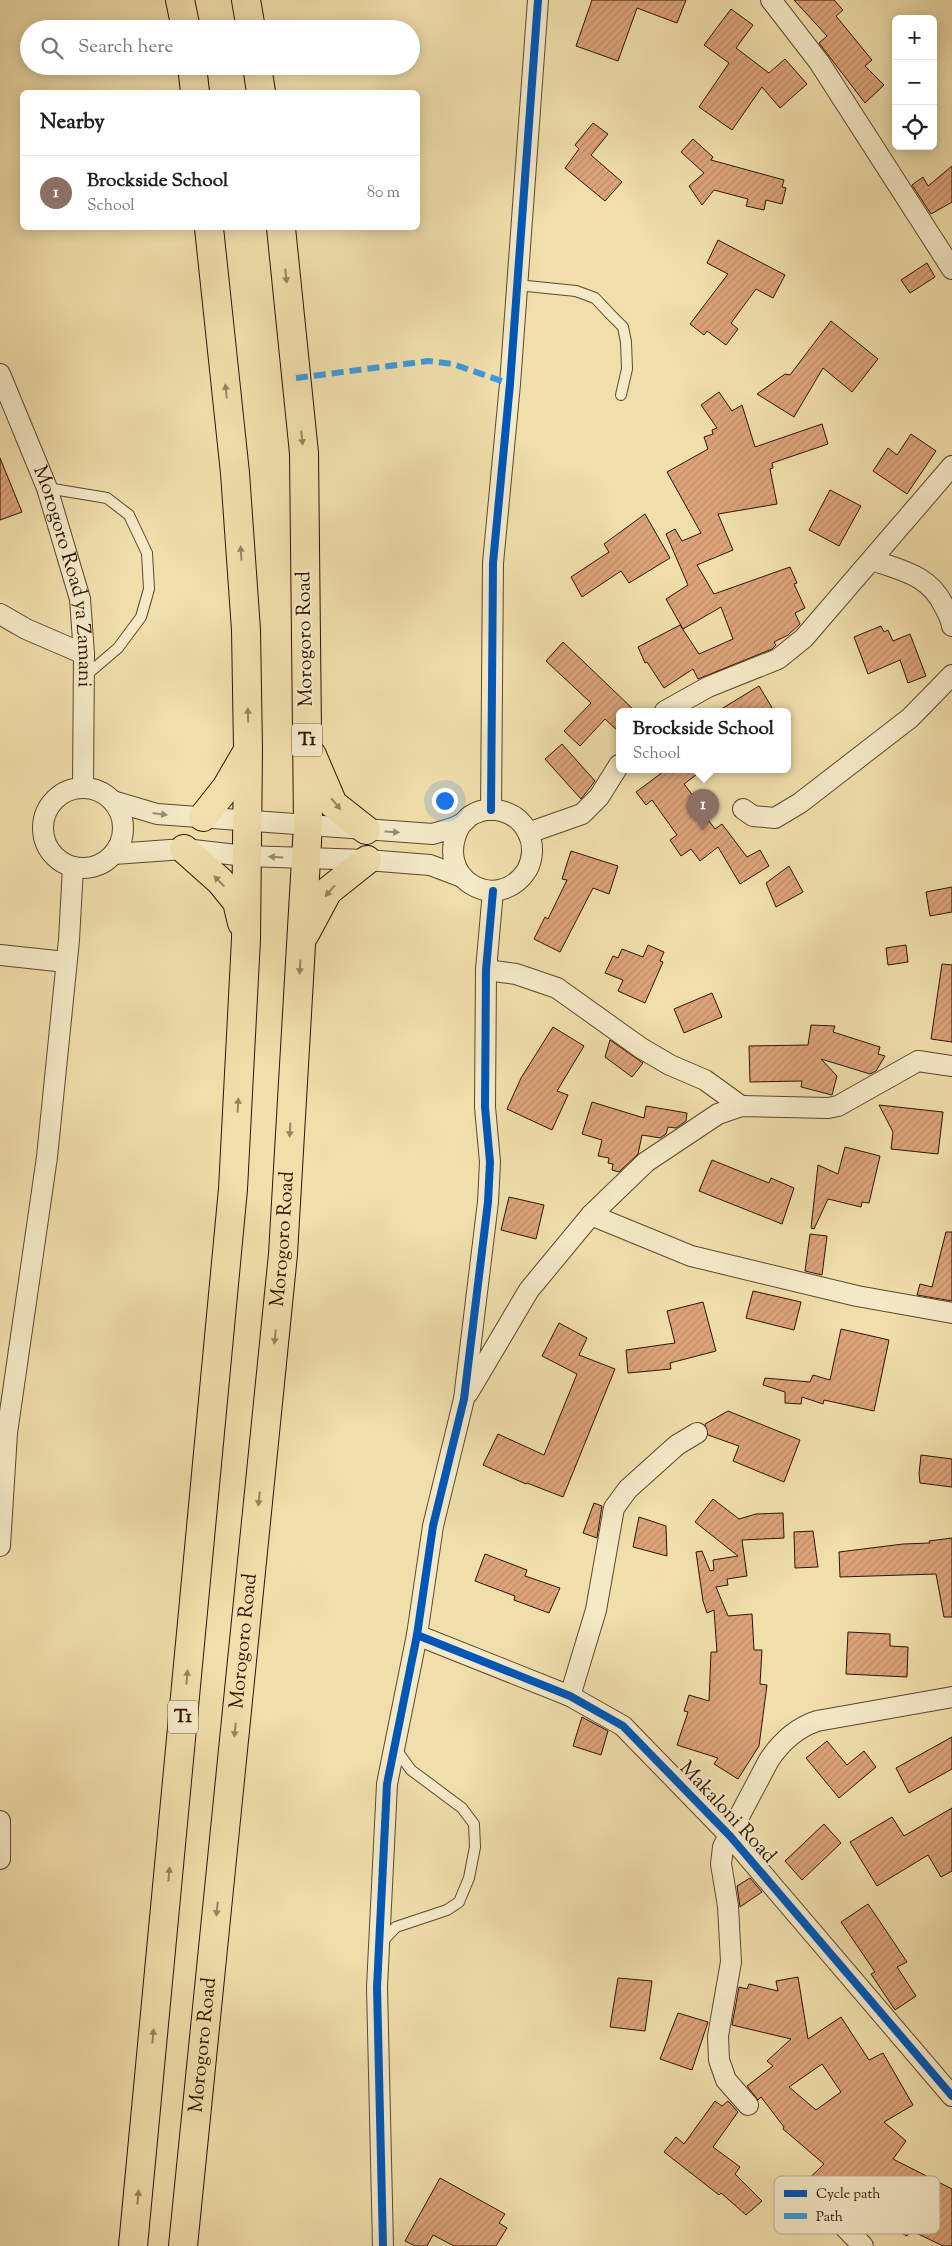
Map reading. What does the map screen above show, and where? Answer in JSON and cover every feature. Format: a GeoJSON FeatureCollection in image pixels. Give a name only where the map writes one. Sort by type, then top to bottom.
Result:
{"type":"FeatureCollection","features":[{"type":"Feature","properties":{"kind":"highway"},"geometry":{"type":"LineString","coordinates":[[180,0],[184,20]]}},
{"type":"Feature","properties":{"kind":"highway"},"geometry":{"type":"LineString","coordinates":[[246,0],[249,20]]}},
{"type":"Feature","properties":{"kind":"highway"},"geometry":{"type":"LineString","coordinates":[[193,75],[195,90]]}},
{"type":"Feature","properties":{"kind":"highway"},"geometry":{"type":"LineString","coordinates":[[258,75],[261,90]]}},
{"type":"Feature","properties":{"kind":"highway","name":"T1"},"geometry":{"type":"LineString","coordinates":[[133,2246],[233,1189],[246,939],[248,749],[246,630],[235,473],[209,230]]}},
{"type":"Feature","properties":{"kind":"highway","name":"Morogoro Road"},"geometry":{"type":"LineString","coordinates":[[183,2246],[283,1254],[308,825],[304,453],[281,230]]}},
{"type":"Feature","properties":{"kind":"highway"},"geometry":{"type":"LineString","coordinates":[[308,744],[333,804],[366,830]]}},
{"type":"Feature","properties":{"kind":"highway"},"geometry":{"type":"LineString","coordinates":[[203,817],[226,788],[248,749]]}},
{"type":"Feature","properties":{"kind":"highway"},"geometry":{"type":"LineString","coordinates":[[184,848],[220,881],[236,902],[246,939]]}},
{"type":"Feature","properties":{"kind":"highway"},"geometry":{"type":"LineString","coordinates":[[301,941],[328,891],[367,860]]}},
{"type":"Feature","properties":{"kind":"street"},"geometry":{"type":"LineString","coordinates":[[491,810],[493,563],[517,285],[538,0]]}},
{"type":"Feature","properties":{"kind":"street"},"geometry":{"type":"LineString","coordinates":[[771,0],[819,62],[952,268]]}},
{"type":"Feature","properties":{"kind":"street","name":"Morogoro Road ya Zamani"},"geometry":{"type":"LineString","coordinates":[[0,374],[47,488],[80,599],[84,654],[83,788]]}},
{"type":"Feature","properties":{"kind":"street"},"geometry":{"type":"LineString","coordinates":[[670,708],[708,687],[778,659],[804,638],[952,466]]}},
{"type":"Feature","properties":{"kind":"street"},"geometry":{"type":"LineString","coordinates":[[872,560],[916,576],[930,585],[940,599],[952,626]]}},
{"type":"Feature","properties":{"kind":"street"},"geometry":{"type":"LineString","coordinates":[[0,614],[26,629],[84,654]]}},
{"type":"Feature","properties":{"kind":"street"},"geometry":{"type":"LineString","coordinates":[[743,809],[753,816],[775,818],[800,803],[910,718],[952,676]]}},
{"type":"Feature","properties":{"kind":"street"},"geometry":{"type":"LineString","coordinates":[[528,833],[582,814],[599,797],[616,770]]}},
{"type":"Feature","properties":{"kind":"street"},"geometry":{"type":"LineString","coordinates":[[113,801],[121,816],[123,833],[114,854],[106,861],[95,866],[73,867],[54,855],[47,846],[43,823],[53,802],[71,790],[83,788],[104,794],[113,801],[157,814],[432,834],[461,824]]}},
{"type":"Feature","properties":{"kind":"street"},"geometry":{"type":"LineString","coordinates":[[491,810],[513,816],[528,833],[532,855],[529,866],[514,884],[493,891],[471,885],[462,877],[456,868],[452,851],[455,834],[461,824],[470,816],[491,810]]}},
{"type":"Feature","properties":{"kind":"street"},"geometry":{"type":"LineString","coordinates":[[114,854],[184,848],[246,856],[367,860],[430,865],[462,877]]}},
{"type":"Feature","properties":{"kind":"street"},"geometry":{"type":"LineString","coordinates":[[0,1546],[7,1433],[9,1359],[47,1157],[66,962],[73,867]]}},
{"type":"Feature","properties":{"kind":"street"},"geometry":{"type":"LineString","coordinates":[[383,2246],[377,1987],[387,1784],[417,1635],[433,1526],[464,1399],[487,1211],[490,1170],[485,1107],[486,970],[493,891]]}},
{"type":"Feature","properties":{"kind":"street"},"geometry":{"type":"LineString","coordinates":[[0,954],[66,962]]}},
{"type":"Feature","properties":{"kind":"street"},"geometry":{"type":"LineString","coordinates":[[486,970],[516,974],[556,988],[640,1048],[670,1065],[705,1080],[741,1106]]}},
{"type":"Feature","properties":{"kind":"street"},"geometry":{"type":"LineString","coordinates":[[464,1399],[529,1290],[591,1215],[646,1162],[718,1114],[741,1106],[828,1108],[838,1106],[918,1061],[952,1066]]}},
{"type":"Feature","properties":{"kind":"street"},"geometry":{"type":"LineString","coordinates":[[591,1215],[691,1256],[858,1296],[952,1313]]}},
{"type":"Feature","properties":{"kind":"street"},"geometry":{"type":"LineString","coordinates":[[570,1696],[596,1610],[614,1508],[628,1489],[677,1445],[697,1433]]}},
{"type":"Feature","properties":{"kind":"street","name":"Makaloni Road"},"geometry":{"type":"LineString","coordinates":[[417,1635],[570,1696],[623,1726],[730,1836],[952,2096]]}},
{"type":"Feature","properties":{"kind":"street"},"geometry":{"type":"LineString","coordinates":[[748,2105],[726,2080],[719,2060],[718,2036],[730,1962],[728,1906],[721,1864],[723,1847],[769,1760],[782,1743],[803,1726],[817,1721],[952,1697]]}},
{"type":"Feature","properties":{"kind":"street"},"geometry":{"type":"LineString","coordinates":[[0,1821],[0,1858]]}},
{"type":"Feature","properties":{"kind":"street"},"geometry":{"type":"LineString","coordinates":[[851,2234],[863,2246]]}},
{"type":"Feature","properties":{"kind":"lane"},"geometry":{"type":"LineString","coordinates":[[517,285],[576,291],[595,298],[623,327],[626,342],[627,369],[621,396]]}},
{"type":"Feature","properties":{"kind":"lane"},"geometry":{"type":"LineString","coordinates":[[47,488],[107,498],[129,515],[147,553],[149,589],[140,617],[118,648],[84,678]]}},
{"type":"Feature","properties":{"kind":"lane"},"geometry":{"type":"LineString","coordinates":[[378,1946],[396,1927],[447,1910],[459,1902],[469,1878],[474,1847],[474,1824],[462,1808],[411,1770],[394,1748]]}},
{"type":"Feature","properties":{"kind":"building"},"geometry":{"type":"Polygon","coordinates":[[[592,0],[686,0],[677,23],[637,8],[618,61],[576,46],[592,0]]]}},
{"type":"Feature","properties":{"kind":"building"},"geometry":{"type":"Polygon","coordinates":[[[794,0],[834,0],[843,10],[836,16],[872,60],[865,66],[884,85],[865,103],[819,43],[827,36],[794,0]]]}},
{"type":"Feature","properties":{"kind":"building"},"geometry":{"type":"Polygon","coordinates":[[[731,9],[753,25],[736,48],[769,73],[785,59],[807,84],[780,108],[762,87],[732,130],[699,107],[729,63],[704,45],[731,9]]]}},
{"type":"Feature","properties":{"kind":"building"},"geometry":{"type":"Polygon","coordinates":[[[593,123],[608,134],[591,155],[622,182],[605,201],[565,168],[579,149],[575,145],[593,123]]]}},
{"type":"Feature","properties":{"kind":"building"},"geometry":{"type":"Polygon","coordinates":[[[693,139],[713,157],[711,160],[784,180],[782,187],[786,188],[782,204],[766,200],[764,210],[746,206],[748,199],[714,190],[702,205],[689,186],[704,173],[681,152],[693,139]]]}},
{"type":"Feature","properties":{"kind":"building"},"geometry":{"type":"Polygon","coordinates":[[[952,166],[952,202],[931,214],[912,185],[923,177],[928,186],[952,166]]]}},
{"type":"Feature","properties":{"kind":"building"},"geometry":{"type":"Polygon","coordinates":[[[718,240],[785,275],[773,298],[756,289],[731,323],[738,329],[726,345],[707,331],[704,335],[690,324],[728,274],[707,263],[718,240]]]}},
{"type":"Feature","properties":{"kind":"building"},"geometry":{"type":"Polygon","coordinates":[[[927,263],[935,277],[910,293],[901,280],[927,263]]]}},
{"type":"Feature","properties":{"kind":"building"},"geometry":{"type":"Polygon","coordinates":[[[831,321],[878,359],[852,392],[823,368],[794,417],[757,394],[785,374],[790,375],[831,321]]]}},
{"type":"Feature","properties":{"kind":"building"},"geometry":{"type":"Polygon","coordinates":[[[719,392],[732,411],[742,405],[755,447],[822,424],[828,444],[772,463],[773,468],[770,469],[777,504],[718,514],[733,550],[697,565],[714,594],[790,567],[797,583],[794,584],[805,608],[795,613],[800,624],[788,635],[774,642],[776,645],[772,649],[698,679],[693,669],[664,688],[647,662],[645,663],[638,647],[680,625],[699,654],[733,639],[721,607],[683,629],[666,599],[688,585],[666,534],[675,529],[682,541],[701,533],[667,472],[708,449],[704,437],[713,434],[712,430],[717,428],[701,405],[719,392]]]}},
{"type":"Feature","properties":{"kind":"building"},"geometry":{"type":"Polygon","coordinates":[[[911,434],[936,451],[907,494],[873,471],[888,448],[897,455],[911,434]]]}},
{"type":"Feature","properties":{"kind":"building"},"geometry":{"type":"Polygon","coordinates":[[[0,458],[22,512],[0,520],[0,458]]]}},
{"type":"Feature","properties":{"kind":"building"},"geometry":{"type":"Polygon","coordinates":[[[830,490],[861,506],[839,546],[809,530],[830,490]]]}},
{"type":"Feature","properties":{"kind":"building"},"geometry":{"type":"Polygon","coordinates":[[[645,514],[670,558],[629,583],[621,571],[582,597],[571,577],[609,552],[604,544],[645,514]]]}},
{"type":"Feature","properties":{"kind":"building"},"geometry":{"type":"Polygon","coordinates":[[[881,626],[884,632],[888,630],[893,641],[910,634],[926,676],[908,683],[900,660],[868,674],[854,637],[881,626]]]}},
{"type":"Feature","properties":{"kind":"building"},"geometry":{"type":"Polygon","coordinates":[[[563,642],[632,708],[616,708],[616,729],[605,719],[580,746],[564,731],[591,703],[546,661],[563,642]]]}},
{"type":"Feature","properties":{"kind":"building"},"geometry":{"type":"Polygon","coordinates":[[[759,686],[772,708],[723,708],[759,686]]]}},
{"type":"Feature","properties":{"kind":"building"},"geometry":{"type":"Polygon","coordinates":[[[562,744],[595,781],[581,799],[545,759],[562,744]]]}},
{"type":"Feature","properties":{"kind":"building"},"geometry":{"type":"Polygon","coordinates":[[[662,773],[699,773],[684,784],[715,829],[722,824],[747,857],[760,850],[769,866],[740,884],[718,847],[700,861],[691,849],[681,856],[670,840],[677,835],[652,800],[646,805],[636,792],[662,773]]]}},
{"type":"Feature","properties":{"kind":"building"},"geometry":{"type":"Polygon","coordinates":[[[571,851],[618,866],[609,894],[593,888],[560,952],[534,939],[545,917],[548,919],[567,880],[562,879],[571,851]]]}},
{"type":"Feature","properties":{"kind":"building"},"geometry":{"type":"Polygon","coordinates":[[[789,866],[803,892],[776,907],[766,883],[789,866]]]}},
{"type":"Feature","properties":{"kind":"building"},"geometry":{"type":"Polygon","coordinates":[[[952,887],[952,912],[930,916],[926,892],[952,887]]]}},
{"type":"Feature","properties":{"kind":"building"},"geometry":{"type":"Polygon","coordinates":[[[648,945],[664,952],[660,961],[663,962],[645,1003],[618,991],[623,980],[605,973],[613,956],[618,958],[622,949],[643,957],[648,945]]]}},
{"type":"Feature","properties":{"kind":"building"},"geometry":{"type":"Polygon","coordinates":[[[906,945],[908,962],[888,965],[886,948],[906,945]]]}},
{"type":"Feature","properties":{"kind":"building"},"geometry":{"type":"Polygon","coordinates":[[[942,964],[952,965],[952,1042],[931,1039],[942,964]]]}},
{"type":"Feature","properties":{"kind":"building"},"geometry":{"type":"Polygon","coordinates":[[[712,993],[722,1017],[684,1033],[674,1009],[712,993]]]}},
{"type":"Feature","properties":{"kind":"building"},"geometry":{"type":"Polygon","coordinates":[[[811,1025],[835,1026],[833,1032],[880,1047],[878,1054],[885,1056],[876,1071],[870,1074],[821,1059],[837,1076],[832,1095],[801,1087],[802,1081],[750,1082],[749,1046],[808,1045],[811,1025]]]}},
{"type":"Feature","properties":{"kind":"building"},"geometry":{"type":"Polygon","coordinates":[[[553,1027],[584,1046],[557,1091],[568,1095],[552,1130],[507,1109],[521,1078],[553,1027]]]}},
{"type":"Feature","properties":{"kind":"building"},"geometry":{"type":"Polygon","coordinates":[[[610,1040],[643,1063],[632,1077],[605,1057],[610,1040]]]}},
{"type":"Feature","properties":{"kind":"building"},"geometry":{"type":"Polygon","coordinates":[[[592,1102],[644,1118],[646,1106],[687,1113],[686,1121],[676,1128],[668,1127],[666,1134],[660,1138],[642,1135],[638,1154],[619,1172],[612,1170],[613,1164],[608,1163],[609,1158],[598,1156],[602,1140],[582,1134],[592,1102]]]}},
{"type":"Feature","properties":{"kind":"building"},"geometry":{"type":"Polygon","coordinates":[[[879,1105],[943,1112],[938,1154],[891,1149],[893,1132],[879,1105]]]}},
{"type":"Feature","properties":{"kind":"building"},"geometry":{"type":"Polygon","coordinates":[[[845,1147],[880,1156],[869,1203],[862,1202],[861,1207],[828,1199],[814,1229],[811,1228],[818,1165],[838,1174],[845,1147]]]}},
{"type":"Feature","properties":{"kind":"building"},"geometry":{"type":"Polygon","coordinates":[[[712,1160],[769,1183],[771,1178],[794,1188],[782,1224],[699,1191],[712,1160]]]}},
{"type":"Feature","properties":{"kind":"building"},"geometry":{"type":"Polygon","coordinates":[[[509,1197],[544,1205],[536,1239],[501,1230],[509,1197]]]}},
{"type":"Feature","properties":{"kind":"building"},"geometry":{"type":"Polygon","coordinates":[[[946,1232],[952,1232],[952,1301],[917,1295],[920,1284],[932,1287],[946,1232]]]}},
{"type":"Feature","properties":{"kind":"building"},"geometry":{"type":"Polygon","coordinates":[[[810,1234],[827,1236],[822,1275],[805,1271],[810,1234]]]}},
{"type":"Feature","properties":{"kind":"building"},"geometry":{"type":"Polygon","coordinates":[[[753,1291],[801,1302],[794,1330],[746,1318],[753,1291]]]}},
{"type":"Feature","properties":{"kind":"building"},"geometry":{"type":"Polygon","coordinates":[[[703,1302],[716,1351],[670,1363],[671,1369],[628,1373],[626,1350],[675,1343],[667,1311],[703,1302]]]}},
{"type":"Feature","properties":{"kind":"building"},"geometry":{"type":"Polygon","coordinates":[[[559,1323],[587,1338],[579,1355],[615,1369],[563,1497],[526,1484],[483,1465],[498,1434],[544,1455],[577,1374],[542,1356],[559,1323]]]}},
{"type":"Feature","properties":{"kind":"building"},"geometry":{"type":"Polygon","coordinates":[[[841,1329],[889,1340],[874,1411],[824,1400],[823,1404],[802,1397],[801,1404],[785,1403],[785,1392],[763,1385],[765,1378],[810,1382],[813,1375],[830,1380],[841,1329]]]}},
{"type":"Feature","properties":{"kind":"building"},"geometry":{"type":"Polygon","coordinates":[[[728,1411],[800,1440],[784,1482],[733,1461],[739,1446],[708,1435],[705,1424],[728,1411]]]}},
{"type":"Feature","properties":{"kind":"building"},"geometry":{"type":"Polygon","coordinates":[[[921,1455],[952,1459],[952,1487],[920,1483],[921,1455]]]}},
{"type":"Feature","properties":{"kind":"building"},"geometry":{"type":"Polygon","coordinates":[[[713,1499],[739,1519],[756,1514],[783,1513],[784,1538],[742,1540],[747,1576],[727,1579],[728,1585],[716,1587],[728,1616],[752,1614],[754,1650],[762,1650],[760,1684],[767,1685],[759,1746],[738,1779],[714,1764],[718,1758],[677,1745],[688,1712],[684,1711],[689,1695],[709,1701],[711,1652],[717,1652],[714,1610],[707,1613],[703,1601],[696,1552],[702,1551],[710,1571],[714,1570],[713,1560],[738,1556],[695,1522],[713,1499]]]}},
{"type":"Feature","properties":{"kind":"building"},"geometry":{"type":"Polygon","coordinates":[[[594,1503],[602,1506],[597,1538],[583,1533],[594,1503]]]}},
{"type":"Feature","properties":{"kind":"building"},"geometry":{"type":"Polygon","coordinates":[[[639,1517],[666,1526],[667,1556],[633,1547],[639,1517]]]}},
{"type":"Feature","properties":{"kind":"building"},"geometry":{"type":"Polygon","coordinates":[[[813,1531],[818,1567],[795,1568],[794,1532],[813,1531]]]}},
{"type":"Feature","properties":{"kind":"building"},"geometry":{"type":"Polygon","coordinates":[[[952,1538],[952,1617],[944,1617],[936,1574],[840,1577],[839,1552],[903,1544],[930,1543],[929,1541],[952,1538]]]}},
{"type":"Feature","properties":{"kind":"building"},"geometry":{"type":"Polygon","coordinates":[[[485,1554],[527,1570],[525,1576],[560,1588],[549,1613],[514,1600],[515,1596],[475,1581],[485,1554]]]}},
{"type":"Feature","properties":{"kind":"building"},"geometry":{"type":"Polygon","coordinates":[[[848,1632],[890,1634],[890,1646],[908,1647],[907,1677],[846,1674],[848,1632]]]}},
{"type":"Feature","properties":{"kind":"building"},"geometry":{"type":"Polygon","coordinates":[[[582,1717],[608,1731],[601,1755],[573,1746],[582,1717]]]}},
{"type":"Feature","properties":{"kind":"building"},"geometry":{"type":"Polygon","coordinates":[[[952,1737],[952,1769],[909,1793],[896,1768],[952,1737]]]}},
{"type":"Feature","properties":{"kind":"building"},"geometry":{"type":"Polygon","coordinates":[[[827,1741],[847,1765],[864,1751],[876,1767],[839,1798],[806,1758],[827,1741]]]}},
{"type":"Feature","properties":{"kind":"building"},"geometry":{"type":"Polygon","coordinates":[[[952,1808],[952,1871],[941,1877],[928,1855],[877,1886],[850,1842],[892,1817],[904,1836],[952,1808]]]}},
{"type":"Feature","properties":{"kind":"building"},"geometry":{"type":"Polygon","coordinates":[[[824,1824],[841,1843],[802,1880],[785,1861],[824,1824]]]}},
{"type":"Feature","properties":{"kind":"building"},"geometry":{"type":"Polygon","coordinates":[[[750,1878],[762,1892],[740,1907],[737,1886],[750,1878]]]}},
{"type":"Feature","properties":{"kind":"building"},"geometry":{"type":"Polygon","coordinates":[[[868,1904],[907,1962],[897,1967],[916,1996],[895,2010],[871,1974],[875,1972],[841,1922],[868,1904]]]}},
{"type":"Feature","properties":{"kind":"building"},"geometry":{"type":"Polygon","coordinates":[[[798,1977],[808,2039],[841,2017],[869,2060],[883,2053],[913,2105],[884,2122],[906,2141],[893,2159],[926,2176],[812,2176],[824,2164],[783,2129],[784,2127],[761,2097],[758,2100],[747,2086],[773,2066],[767,2061],[791,2039],[732,2025],[739,1987],[747,1989],[749,1984],[778,1991],[776,1981],[798,1977]],[[822,2064],[789,2087],[816,2110],[841,2092],[822,2064]]]}},
{"type":"Feature","properties":{"kind":"building"},"geometry":{"type":"Polygon","coordinates":[[[618,1978],[652,1981],[645,2031],[610,2027],[618,1978]]]}},
{"type":"Feature","properties":{"kind":"building"},"geometry":{"type":"Polygon","coordinates":[[[678,2013],[708,2022],[692,2070],[660,2059],[678,2013]]]}},
{"type":"Feature","properties":{"kind":"building"},"geometry":{"type":"Polygon","coordinates":[[[715,2101],[722,2106],[728,2101],[738,2112],[713,2147],[740,2167],[735,2174],[762,2201],[746,2215],[721,2193],[719,2195],[664,2152],[676,2137],[684,2144],[715,2101]]]}},
{"type":"Feature","properties":{"kind":"building"},"geometry":{"type":"Polygon","coordinates":[[[440,2178],[505,2214],[499,2223],[507,2228],[496,2246],[454,2246],[433,2235],[427,2246],[415,2246],[405,2241],[440,2178]]]}},
{"type":"Feature","properties":{"kind":"building"},"geometry":{"type":"Polygon","coordinates":[[[940,2183],[952,2189],[952,2246],[943,2246],[918,2234],[940,2234],[940,2183]]]}},
{"type":"Feature","properties":{"kind":"marked path"},"geometry":{"type":"LineString","coordinates":[[296,378],[428,361],[453,364],[510,384]]}},
{"type":"Feature","properties":{"kind":"cycle path"},"geometry":{"type":"LineString","coordinates":[[491,810],[493,563],[510,384],[538,0]]}},
{"type":"Feature","properties":{"kind":"cycle path"},"geometry":{"type":"LineString","coordinates":[[383,2246],[377,1987],[387,1784],[417,1635],[433,1526],[464,1399],[488,1202],[490,1162],[485,1107],[486,970],[493,891]]}},
{"type":"Feature","properties":{"kind":"cycle path"},"geometry":{"type":"LineString","coordinates":[[417,1635],[570,1696],[623,1726],[730,1836],[952,2096]]}},
{"type":"Feature","properties":{"kind":"place","name":"Brockside School"},"geometry":{"type":"Point","coordinates":[703,830]}}]}
